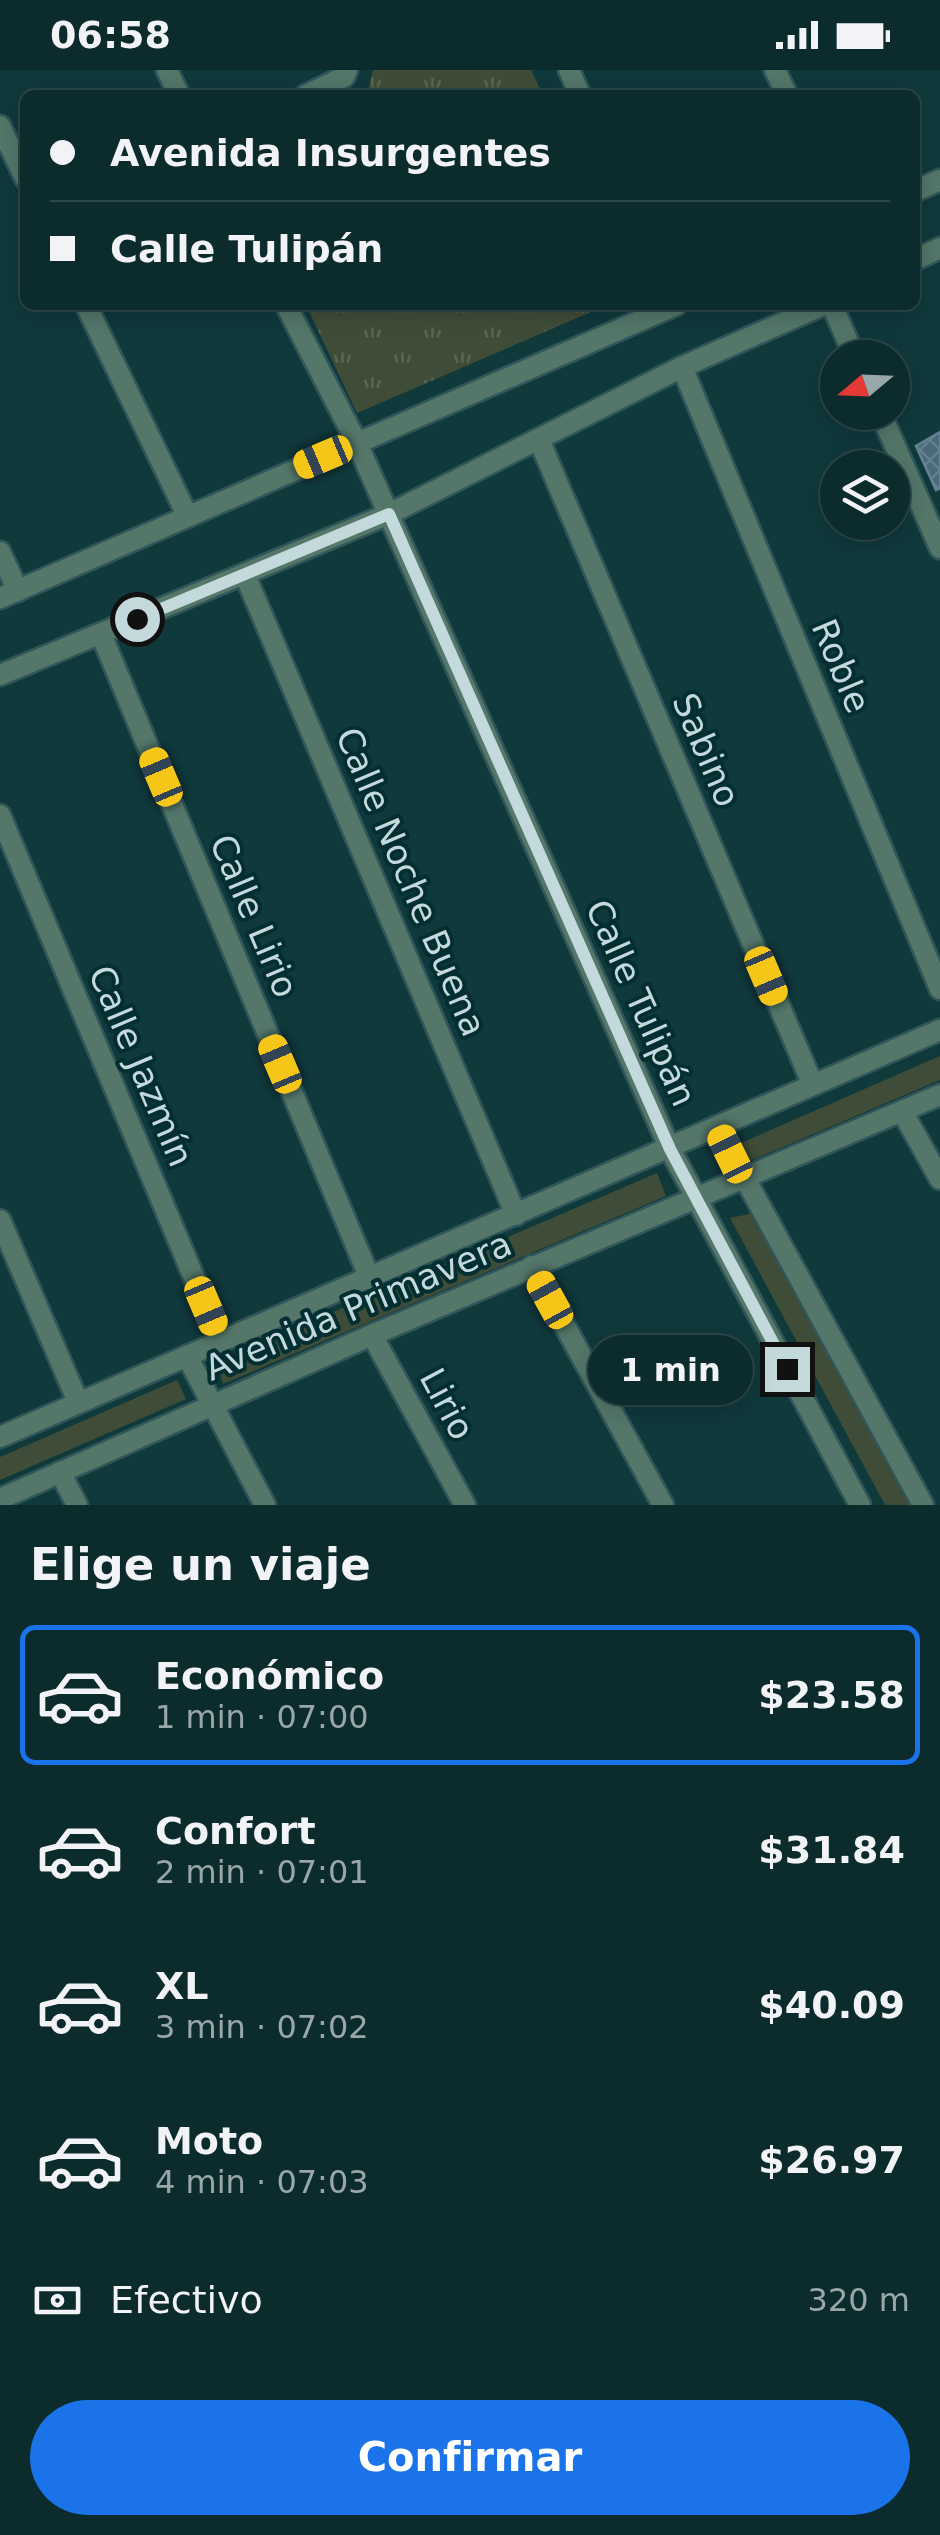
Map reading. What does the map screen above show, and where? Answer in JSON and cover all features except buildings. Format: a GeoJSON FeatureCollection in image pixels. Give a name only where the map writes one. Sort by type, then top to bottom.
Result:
{"type":"FeatureCollection","features":[{"type":"Feature","properties":{"kind":"street"},"geometry":{"type":"LineString","coordinates":[[317,90],[344,77],[346,70]]}},
{"type":"Feature","properties":{"kind":"street"},"geometry":{"type":"LineString","coordinates":[[0,126],[20,168]]}},
{"type":"Feature","properties":{"kind":"street"},"geometry":{"type":"LineString","coordinates":[[88,310],[187,514]]}},
{"type":"Feature","properties":{"kind":"street","name":"Calle Tulipán"},"geometry":{"type":"LineString","coordinates":[[289,310],[357,443],[670,1149],[860,1505]]}},
{"type":"Feature","properties":{"kind":"street"},"geometry":{"type":"LineString","coordinates":[[0,552],[9,594],[664,310]]}},
{"type":"Feature","properties":{"kind":"street"},"geometry":{"type":"LineString","coordinates":[[0,675],[389,514],[682,368],[812,310]]}},
{"type":"Feature","properties":{"kind":"street"},"geometry":{"type":"LineString","coordinates":[[834,310],[847,340]]}},
{"type":"Feature","properties":{"kind":"street","name":"Roble"},"geometry":{"type":"LineString","coordinates":[[682,368],[940,989]]}},
{"type":"Feature","properties":{"kind":"street"},"geometry":{"type":"LineString","coordinates":[[888,430],[940,548]]}},
{"type":"Feature","properties":{"kind":"street","name":"Sabino"},"geometry":{"type":"LineString","coordinates":[[540,442],[812,1084]]}},
{"type":"Feature","properties":{"kind":"street","name":"Calle Noche Buena"},"geometry":{"type":"LineString","coordinates":[[245,575],[516,1215]]}},
{"type":"Feature","properties":{"kind":"street","name":"Calle Lirio"},"geometry":{"type":"LineString","coordinates":[[101,634],[370,1279]]}},
{"type":"Feature","properties":{"kind":"street","name":"Calle Jazmín"},"geometry":{"type":"LineString","coordinates":[[0,815],[221,1342]]}},
{"type":"Feature","properties":{"kind":"street","name":"Avenida Primavera"},"geometry":{"type":"LineString","coordinates":[[0,1437],[940,1030]]}},
{"type":"Feature","properties":{"kind":"street","name":"Avenida Primavera"},"geometry":{"type":"LineString","coordinates":[[0,1498],[532,1266],[940,1095]]}},
{"type":"Feature","properties":{"kind":"street"},"geometry":{"type":"LineString","coordinates":[[902,1112],[940,1180]]}},
{"type":"Feature","properties":{"kind":"street","name":"Calle Tulipán"},"geometry":{"type":"LineString","coordinates":[[717,1127],[922,1505]]}},
{"type":"Feature","properties":{"kind":"street"},"geometry":{"type":"LineString","coordinates":[[0,1220],[78,1402]]}},
{"type":"Feature","properties":{"kind":"street"},"geometry":{"type":"LineString","coordinates":[[532,1266],[663,1505]]}},
{"type":"Feature","properties":{"kind":"street","name":"Lirio"},"geometry":{"type":"LineString","coordinates":[[372,1335],[464,1505]]}},
{"type":"Feature","properties":{"kind":"street"},"geometry":{"type":"LineString","coordinates":[[187,1356],[265,1505]]}},
{"type":"Feature","properties":{"kind":"street"},"geometry":{"type":"LineString","coordinates":[[60,1472],[77,1505]]}},
{"type":"Feature","properties":{"kind":"green space"},"geometry":{"type":"Polygon","coordinates":[[[373,70],[531,70],[541,90],[368,90],[373,70]]]}},
{"type":"Feature","properties":{"kind":"green space"},"geometry":{"type":"Polygon","coordinates":[[[308,310],[595,310],[357,413],[308,310]]]}},
{"type":"Feature","properties":{"kind":"green space"},"geometry":{"type":"Polygon","coordinates":[[[940,1056],[940,1080],[748,1162],[741,1143],[940,1056]]]}},
{"type":"Feature","properties":{"kind":"green space"},"geometry":{"type":"Polygon","coordinates":[[[657,1173],[666,1196],[223,1384],[217,1362],[657,1173]]]}},
{"type":"Feature","properties":{"kind":"green space"},"geometry":{"type":"Polygon","coordinates":[[[754,1213],[909,1505],[885,1505],[730,1218],[754,1213]]]}},
{"type":"Feature","properties":{"kind":"green space"},"geometry":{"type":"Polygon","coordinates":[[[177,1380],[186,1399],[0,1480],[0,1457],[177,1380]]]}},
{"type":"Feature","properties":{"kind":"route"},"geometry":{"type":"LineString","coordinates":[[137,619],[389,514],[670,1149],[787,1369]]}}]}
